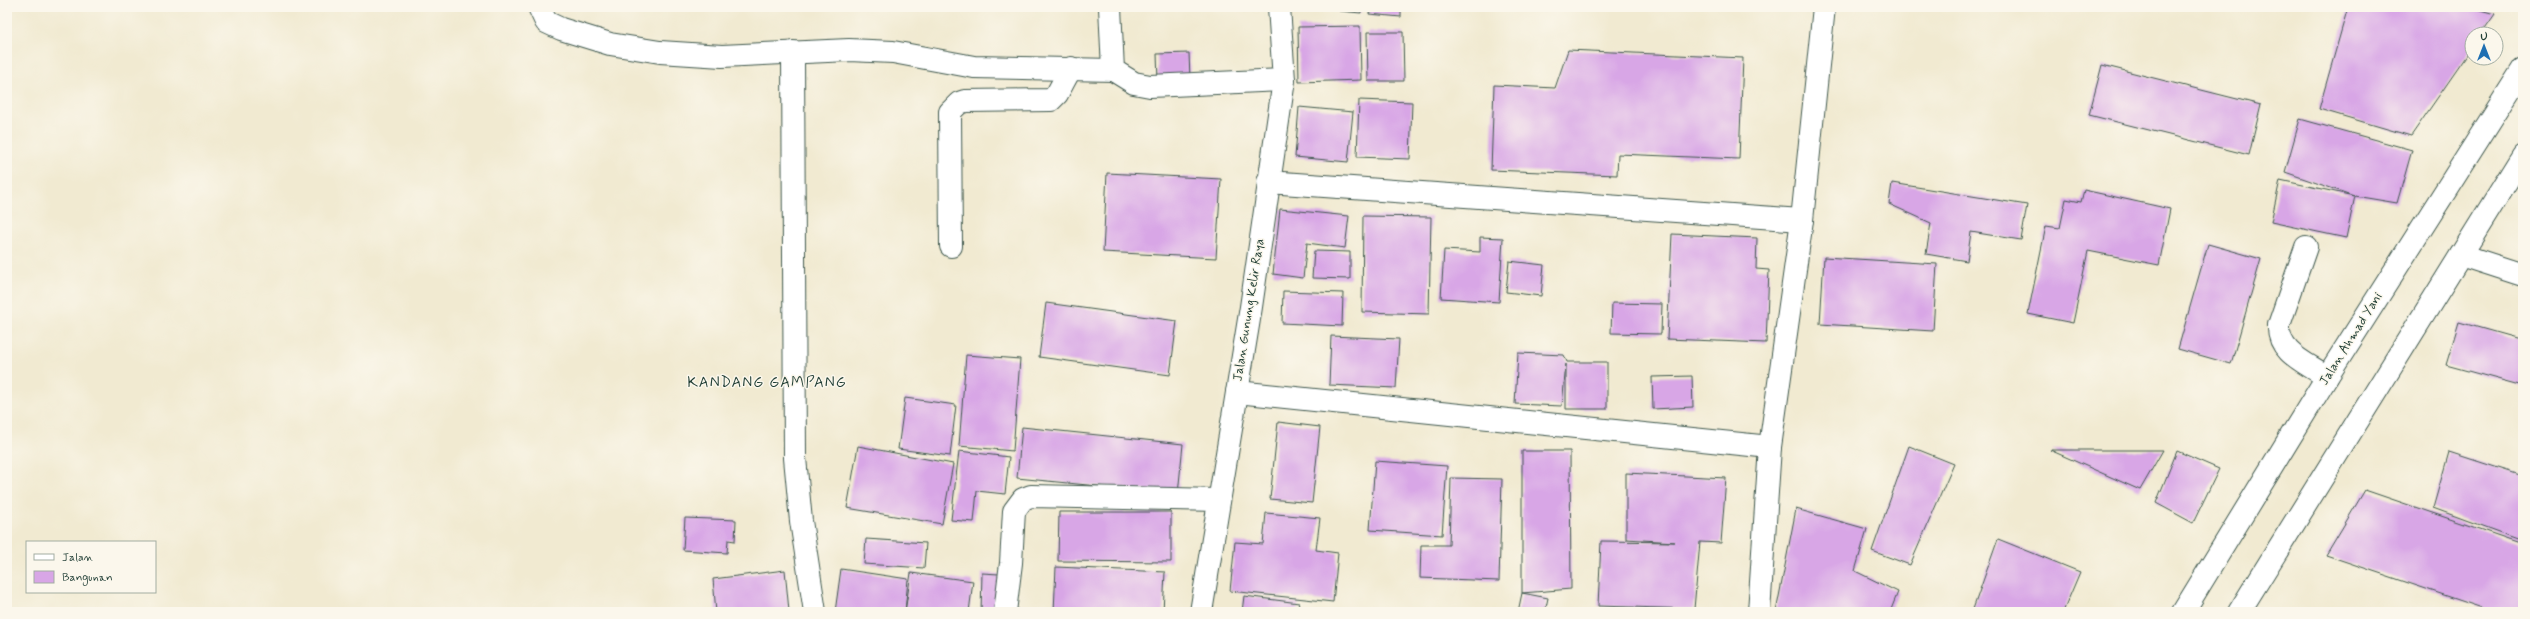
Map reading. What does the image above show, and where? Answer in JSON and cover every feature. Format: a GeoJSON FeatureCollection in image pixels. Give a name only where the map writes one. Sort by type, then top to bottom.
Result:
{"type":"FeatureCollection","features":[{"type":"Feature","properties":{"kind":"street"},"geometry":{"type":"LineString","coordinates":[[539,7],[546,22],[561,29],[610,44],[660,52],[722,56],[793,66],[849,50],[893,52],[974,67],[1064,80],[1113,70],[1134,84],[1150,86],[1282,90]]}},
{"type":"Feature","properties":{"kind":"street"},"geometry":{"type":"LineString","coordinates":[[1110,7],[1113,70]]}},
{"type":"Feature","properties":{"kind":"street","name":"Jalan Gunung Kelir Raya"},"geometry":{"type":"LineString","coordinates":[[1201,612],[1237,392],[1282,90],[1279,7]]}},
{"type":"Feature","properties":{"kind":"street"},"geometry":{"type":"LineString","coordinates":[[1759,612],[1770,447],[1802,220],[1824,7]]}},
{"type":"Feature","properties":{"kind":"street"},"geometry":{"type":"LineString","coordinates":[[793,66],[796,458],[802,521],[815,612]]}},
{"type":"Feature","properties":{"kind":"street","name":"Jalan Ahmad Yani"},"geometry":{"type":"LineString","coordinates":[[2183,612],[2327,377],[2523,69]]}},
{"type":"Feature","properties":{"kind":"street"},"geometry":{"type":"LineString","coordinates":[[951,246],[950,112],[954,106],[965,101],[1044,102],[1051,100],[1064,80]]}},
{"type":"Feature","properties":{"kind":"street"},"geometry":{"type":"LineString","coordinates":[[2239,612],[2523,154]]}},
{"type":"Feature","properties":{"kind":"street"},"geometry":{"type":"LineString","coordinates":[[1268,182],[1802,220]]}},
{"type":"Feature","properties":{"kind":"street"},"geometry":{"type":"LineString","coordinates":[[2306,247],[2278,325],[2278,334],[2284,349],[2327,377]]}},
{"type":"Feature","properties":{"kind":"street"},"geometry":{"type":"LineString","coordinates":[[2461,255],[2523,275]]}},
{"type":"Feature","properties":{"kind":"street"},"geometry":{"type":"LineString","coordinates":[[1237,392],[1770,447]]}},
{"type":"Feature","properties":{"kind":"street"},"geometry":{"type":"LineString","coordinates":[[1005,612],[1011,563],[1014,511],[1023,499],[1031,496],[1219,500]]}},
{"type":"Feature","properties":{"kind":"building"},"geometry":{"type":"Polygon","coordinates":[[[1340,7],[1361,7],[1361,13],[1339,11],[1340,7]]]}},
{"type":"Feature","properties":{"kind":"building"},"geometry":{"type":"Polygon","coordinates":[[[1370,7],[1401,7],[1401,17],[1369,14],[1370,7]]]}},
{"type":"Feature","properties":{"kind":"building"},"geometry":{"type":"Polygon","coordinates":[[[2348,7],[2469,7],[2495,14],[2487,26],[2464,26],[2464,60],[2411,136],[2319,109],[2348,7]]]}},
{"type":"Feature","properties":{"kind":"building"},"geometry":{"type":"Polygon","coordinates":[[[1360,26],[1361,80],[1299,82],[1298,27],[1360,26]]]}},
{"type":"Feature","properties":{"kind":"building"},"geometry":{"type":"Polygon","coordinates":[[[1367,32],[1403,32],[1404,81],[1368,81],[1367,32]]]}},
{"type":"Feature","properties":{"kind":"building"},"geometry":{"type":"Polygon","coordinates":[[[1568,50],[1743,58],[1739,159],[1618,154],[1617,175],[1491,170],[1494,85],[1555,88],[1568,50]]]}},
{"type":"Feature","properties":{"kind":"building"},"geometry":{"type":"Polygon","coordinates":[[[1189,53],[1190,79],[1158,80],[1157,54],[1189,53]]]}},
{"type":"Feature","properties":{"kind":"building"},"geometry":{"type":"Polygon","coordinates":[[[2102,65],[2261,105],[2249,155],[2089,115],[2102,65]]]}},
{"type":"Feature","properties":{"kind":"building"},"geometry":{"type":"Polygon","coordinates":[[[1359,100],[1412,102],[1410,159],[1357,157],[1359,100]]]}},
{"type":"Feature","properties":{"kind":"building"},"geometry":{"type":"Polygon","coordinates":[[[1299,107],[1353,112],[1348,162],[1295,157],[1299,107]]]}},
{"type":"Feature","properties":{"kind":"building"},"geometry":{"type":"Polygon","coordinates":[[[2300,119],[2412,150],[2397,203],[2355,196],[2346,238],[2271,222],[2280,180],[2354,196],[2285,172],[2300,119]]]}},
{"type":"Feature","properties":{"kind":"building"},"geometry":{"type":"Polygon","coordinates":[[[1107,173],[1221,179],[1216,258],[1103,252],[1107,173]]]}},
{"type":"Feature","properties":{"kind":"building"},"geometry":{"type":"Polygon","coordinates":[[[1892,183],[2027,205],[2021,240],[1971,232],[1967,261],[1926,254],[1931,223],[1889,204],[1892,183]]]}},
{"type":"Feature","properties":{"kind":"building"},"geometry":{"type":"Polygon","coordinates":[[[2084,190],[2170,209],[2159,265],[2088,251],[2073,323],[2028,314],[2046,226],[2060,228],[2066,199],[2081,202],[2084,190]]]}},
{"type":"Feature","properties":{"kind":"building"},"geometry":{"type":"Polygon","coordinates":[[[1280,209],[1349,216],[1345,248],[1307,243],[1303,278],[1273,274],[1280,209]]]}},
{"type":"Feature","properties":{"kind":"building"},"geometry":{"type":"Polygon","coordinates":[[[1363,216],[1431,217],[1429,314],[1362,312],[1363,216]]]}},
{"type":"Feature","properties":{"kind":"building"},"geometry":{"type":"Polygon","coordinates":[[[1672,234],[1757,238],[1756,269],[1769,270],[1766,343],[1667,339],[1672,234]]]}},
{"type":"Feature","properties":{"kind":"building"},"geometry":{"type":"Polygon","coordinates":[[[1480,237],[1503,238],[1499,302],[1441,298],[1444,250],[1480,252],[1480,237]]]}},
{"type":"Feature","properties":{"kind":"building"},"geometry":{"type":"Polygon","coordinates":[[[2208,244],[2261,259],[2231,364],[2178,349],[2208,244]]]}},
{"type":"Feature","properties":{"kind":"building"},"geometry":{"type":"Polygon","coordinates":[[[1314,251],[1350,252],[1350,279],[1312,278],[1314,251]]]}},
{"type":"Feature","properties":{"kind":"building"},"geometry":{"type":"Polygon","coordinates":[[[1824,257],[1937,264],[1933,331],[1820,324],[1824,257]]]}},
{"type":"Feature","properties":{"kind":"building"},"geometry":{"type":"Polygon","coordinates":[[[1509,261],[1544,265],[1541,296],[1506,292],[1509,261]]]}},
{"type":"Feature","properties":{"kind":"building"},"geometry":{"type":"Polygon","coordinates":[[[1283,291],[1343,293],[1342,326],[1282,323],[1283,291]]]}},
{"type":"Feature","properties":{"kind":"building"},"geometry":{"type":"Polygon","coordinates":[[[1046,303],[1177,321],[1170,375],[1039,357],[1046,303]]]}},
{"type":"Feature","properties":{"kind":"building"},"geometry":{"type":"Polygon","coordinates":[[[1612,303],[1662,304],[1661,334],[1611,333],[1612,303]]]}},
{"type":"Feature","properties":{"kind":"building"},"geometry":{"type":"Polygon","coordinates":[[[2459,322],[2523,340],[2523,386],[2446,365],[2459,322]]]}},
{"type":"Feature","properties":{"kind":"building"},"geometry":{"type":"Polygon","coordinates":[[[1331,336],[1399,339],[1396,388],[1329,385],[1331,336]]]}},
{"type":"Feature","properties":{"kind":"building"},"geometry":{"type":"Polygon","coordinates":[[[1518,353],[1564,355],[1567,362],[1607,362],[1607,409],[1566,409],[1566,364],[1562,406],[1515,404],[1518,353]]]}},
{"type":"Feature","properties":{"kind":"building"},"geometry":{"type":"Polygon","coordinates":[[[966,355],[1020,359],[1013,451],[959,446],[966,355]]]}},
{"type":"Feature","properties":{"kind":"building"},"geometry":{"type":"Polygon","coordinates":[[[1692,376],[1693,407],[1653,409],[1652,377],[1692,376]]]}},
{"type":"Feature","properties":{"kind":"building"},"geometry":{"type":"Polygon","coordinates":[[[905,398],[956,405],[950,456],[898,449],[905,398]]]}},
{"type":"Feature","properties":{"kind":"building"},"geometry":{"type":"Polygon","coordinates":[[[1278,422],[1320,427],[1312,503],[1270,499],[1278,422]]]}},
{"type":"Feature","properties":{"kind":"building"},"geometry":{"type":"Polygon","coordinates":[[[1022,427],[1183,444],[1178,494],[1017,478],[1022,427]]]}},
{"type":"Feature","properties":{"kind":"building"},"geometry":{"type":"Polygon","coordinates":[[[858,446],[953,464],[942,524],[847,508],[858,446]]]}},
{"type":"Feature","properties":{"kind":"building"},"geometry":{"type":"Polygon","coordinates":[[[1909,446],[1954,464],[1910,565],[1872,551],[1909,446]]]}},
{"type":"Feature","properties":{"kind":"building"},"geometry":{"type":"Polygon","coordinates":[[[2050,450],[2163,450],[2140,490],[2050,450]]]}},
{"type":"Feature","properties":{"kind":"building"},"geometry":{"type":"Polygon","coordinates":[[[959,451],[1009,457],[1005,494],[977,491],[974,522],[951,520],[959,451]]]}},
{"type":"Feature","properties":{"kind":"building"},"geometry":{"type":"Polygon","coordinates":[[[1522,451],[1570,451],[1571,589],[1522,593],[1522,451]]]}},
{"type":"Feature","properties":{"kind":"building"},"geometry":{"type":"Polygon","coordinates":[[[2177,451],[2219,469],[2193,523],[2156,503],[2177,451]]]}},
{"type":"Feature","properties":{"kind":"building"},"geometry":{"type":"Polygon","coordinates":[[[2449,452],[2523,476],[2523,541],[2433,508],[2449,452]]]}},
{"type":"Feature","properties":{"kind":"building"},"geometry":{"type":"Polygon","coordinates":[[[1375,461],[1447,466],[1442,535],[1370,530],[1375,461]]]}},
{"type":"Feature","properties":{"kind":"building"},"geometry":{"type":"Polygon","coordinates":[[[1626,473],[1726,478],[1721,543],[1700,542],[1694,609],[1598,606],[1601,541],[1675,542],[1626,539],[1626,473]]]}},
{"type":"Feature","properties":{"kind":"building"},"geometry":{"type":"Polygon","coordinates":[[[1451,478],[1502,479],[1499,581],[1420,578],[1421,545],[1449,545],[1451,478]]]}},
{"type":"Feature","properties":{"kind":"building"},"geometry":{"type":"Polygon","coordinates":[[[2365,490],[2523,544],[2523,612],[2494,612],[2326,555],[2365,490]]]}},
{"type":"Feature","properties":{"kind":"building"},"geometry":{"type":"Polygon","coordinates":[[[1796,509],[1867,529],[1855,571],[1898,592],[1890,612],[1776,612],[1796,509]]]}},
{"type":"Feature","properties":{"kind":"building"},"geometry":{"type":"Polygon","coordinates":[[[1059,512],[1171,512],[1171,562],[1058,561],[1059,512]]]}},
{"type":"Feature","properties":{"kind":"building"},"geometry":{"type":"Polygon","coordinates":[[[1266,513],[1320,518],[1316,550],[1338,553],[1333,602],[1230,591],[1235,542],[1263,544],[1266,513]]]}},
{"type":"Feature","properties":{"kind":"building"},"geometry":{"type":"Polygon","coordinates":[[[685,518],[736,520],[735,541],[728,540],[727,553],[683,550],[685,518]]]}},
{"type":"Feature","properties":{"kind":"building"},"geometry":{"type":"Polygon","coordinates":[[[866,539],[926,543],[924,568],[864,564],[866,539]]]}},
{"type":"Feature","properties":{"kind":"building"},"geometry":{"type":"Polygon","coordinates":[[[1998,539],[2080,572],[2063,612],[1972,612],[1998,539]]]}},
{"type":"Feature","properties":{"kind":"building"},"geometry":{"type":"Polygon","coordinates":[[[1056,567],[1165,572],[1163,612],[1054,612],[1056,567]]]}},
{"type":"Feature","properties":{"kind":"building"},"geometry":{"type":"Polygon","coordinates":[[[841,569],[908,579],[905,612],[835,612],[841,569]]]}},
{"type":"Feature","properties":{"kind":"building"},"geometry":{"type":"Polygon","coordinates":[[[785,570],[789,611],[716,612],[713,579],[785,570]]]}},
{"type":"Feature","properties":{"kind":"building"},"geometry":{"type":"Polygon","coordinates":[[[911,573],[973,581],[969,612],[905,612],[911,573]]]}},
{"type":"Feature","properties":{"kind":"building"},"geometry":{"type":"Polygon","coordinates":[[[982,573],[999,574],[998,612],[981,612],[982,573]]]}},
{"type":"Feature","properties":{"kind":"building"},"geometry":{"type":"Polygon","coordinates":[[[1522,593],[1548,598],[1545,612],[1518,612],[1522,593]]]}},
{"type":"Feature","properties":{"kind":"building"},"geometry":{"type":"Polygon","coordinates":[[[1244,596],[1299,603],[1297,612],[1242,612],[1244,596]]]}},
{"type":"Feature","properties":{"kind":"district","name":"KANDANG GAMPANG"},"geometry":{"type":"Point","coordinates":[767,383]}}]}
